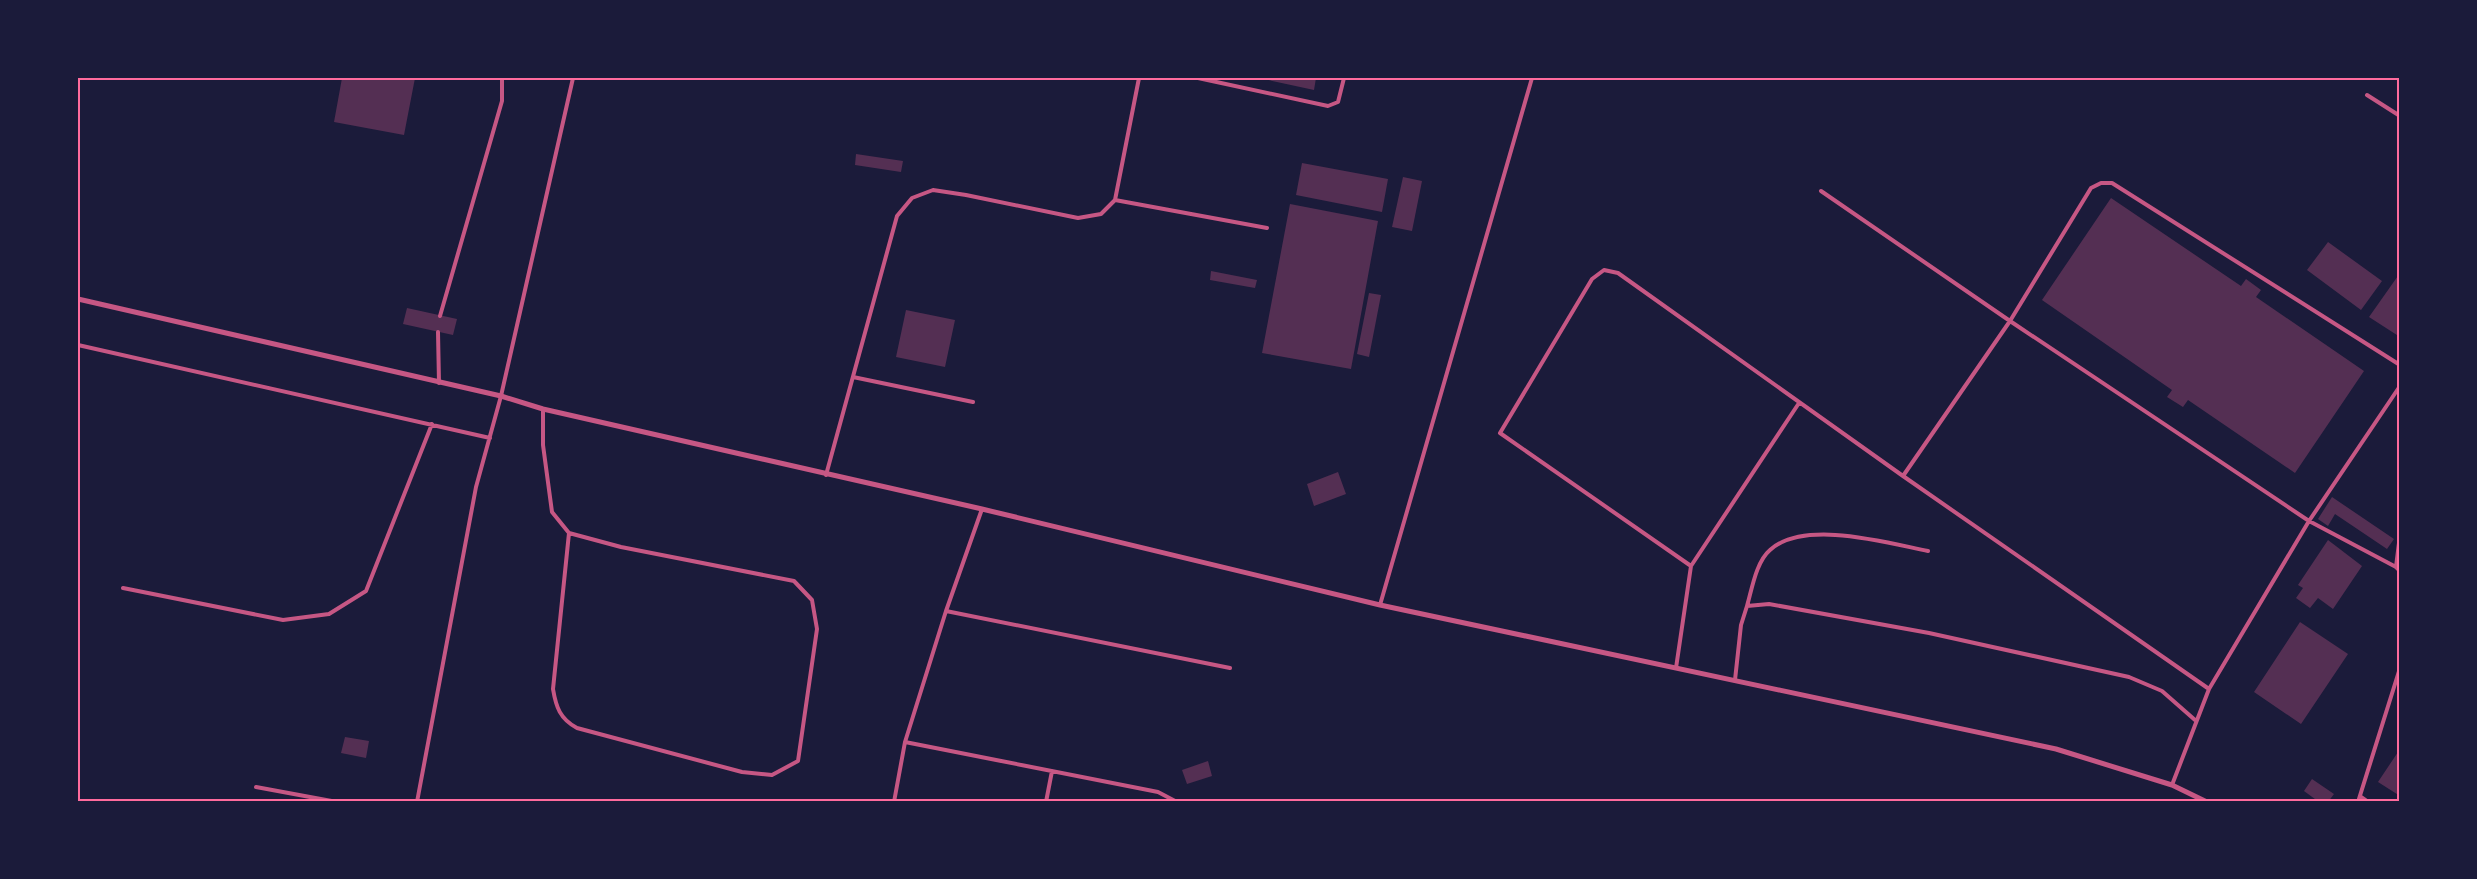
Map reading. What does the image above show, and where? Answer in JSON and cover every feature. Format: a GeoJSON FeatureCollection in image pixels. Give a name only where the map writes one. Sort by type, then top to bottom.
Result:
{"type":"FeatureCollection","features":[{"type":"Feature","properties":{"kind":"street"},"geometry":{"type":"LineString","coordinates":[[78,299],[501,396],[543,410],[982,510],[1380,605],[2056,749],[2172,785],[2207,802]]}},
{"type":"Feature","properties":{"kind":"lane"},"geometry":{"type":"LineString","coordinates":[[440,316],[502,101],[502,78]]}},
{"type":"Feature","properties":{"kind":"lane"},"geometry":{"type":"LineString","coordinates":[[417,802],[476,487],[501,396],[573,78]]}},
{"type":"Feature","properties":{"kind":"lane"},"geometry":{"type":"LineString","coordinates":[[826,475],[897,216],[912,198],[933,190],[1078,218],[1101,214],[1115,200],[1139,78]]}},
{"type":"Feature","properties":{"kind":"lane"},"geometry":{"type":"LineString","coordinates":[[1198,78],[1328,106],[1338,102],[1344,78]]}},
{"type":"Feature","properties":{"kind":"lane"},"geometry":{"type":"LineString","coordinates":[[1380,605],[1532,78]]}},
{"type":"Feature","properties":{"kind":"lane"},"geometry":{"type":"LineString","coordinates":[[2367,95],[2400,116]]}},
{"type":"Feature","properties":{"kind":"lane"},"geometry":{"type":"LineString","coordinates":[[1903,476],[2010,321],[2091,188],[2101,183],[2112,183],[2400,365]]}},
{"type":"Feature","properties":{"kind":"lane"},"geometry":{"type":"LineString","coordinates":[[1821,191],[2010,321],[2309,521],[2398,569],[2400,534]]}},
{"type":"Feature","properties":{"kind":"lane"},"geometry":{"type":"LineString","coordinates":[[1115,200],[1267,228]]}},
{"type":"Feature","properties":{"kind":"lane"},"geometry":{"type":"LineString","coordinates":[[1691,566],[1500,433],[1592,278],[1604,270],[1618,273],[1903,476],[2209,689]]}},
{"type":"Feature","properties":{"kind":"lane"},"geometry":{"type":"LineString","coordinates":[[438,332],[439,383]]}},
{"type":"Feature","properties":{"kind":"lane"},"geometry":{"type":"LineString","coordinates":[[78,345],[490,438]]}},
{"type":"Feature","properties":{"kind":"lane"},"geometry":{"type":"LineString","coordinates":[[853,377],[973,402]]}},
{"type":"Feature","properties":{"kind":"lane"},"geometry":{"type":"LineString","coordinates":[[2172,785],[2195,720],[2209,689],[2309,521],[2400,386]]}},
{"type":"Feature","properties":{"kind":"lane"},"geometry":{"type":"LineString","coordinates":[[1676,668],[1691,566],[1799,402]]}},
{"type":"Feature","properties":{"kind":"lane"},"geometry":{"type":"LineString","coordinates":[[543,410],[543,445],[552,512],[569,533],[621,546],[794,581],[812,600],[817,629],[798,762],[772,775],[742,772],[577,728],[566,722],[556,707],[553,689],[569,533]]}},
{"type":"Feature","properties":{"kind":"lane"},"geometry":{"type":"LineString","coordinates":[[123,588],[283,620],[329,614],[366,591],[432,424]]}},
{"type":"Feature","properties":{"kind":"lane"},"geometry":{"type":"LineString","coordinates":[[894,802],[905,742],[946,611],[982,510]]}},
{"type":"Feature","properties":{"kind":"lane"},"geometry":{"type":"LineString","coordinates":[[1735,680],[1740,632],[1762,561],[1769,550],[1784,541],[1804,535],[1860,537],[1928,551]]}},
{"type":"Feature","properties":{"kind":"lane"},"geometry":{"type":"LineString","coordinates":[[1747,606],[1769,604],[1804,609],[1929,633],[2129,677],[2162,691],[2195,720]]}},
{"type":"Feature","properties":{"kind":"lane"},"geometry":{"type":"LineString","coordinates":[[946,611],[1230,668]]}},
{"type":"Feature","properties":{"kind":"lane"},"geometry":{"type":"LineString","coordinates":[[2368,802],[2360,799],[2400,668]]}},
{"type":"Feature","properties":{"kind":"lane"},"geometry":{"type":"LineString","coordinates":[[905,742],[1158,792],[1177,802]]}},
{"type":"Feature","properties":{"kind":"lane"},"geometry":{"type":"LineString","coordinates":[[1046,802],[1052,770]]}},
{"type":"Feature","properties":{"kind":"lane"},"geometry":{"type":"LineString","coordinates":[[256,787],[337,802]]}},
{"type":"Feature","properties":{"kind":"building"},"geometry":{"type":"Polygon","coordinates":[[[342,78],[415,78],[404,135],[334,122],[342,78]]]}},
{"type":"Feature","properties":{"kind":"building"},"geometry":{"type":"Polygon","coordinates":[[[1259,78],[1316,78],[1314,90],[1259,78]]]}},
{"type":"Feature","properties":{"kind":"building"},"geometry":{"type":"Polygon","coordinates":[[[856,154],[903,161],[901,172],[855,165],[856,154]]]}},
{"type":"Feature","properties":{"kind":"building"},"geometry":{"type":"Polygon","coordinates":[[[1302,163],[1388,179],[1382,212],[1296,195],[1302,163]]]}},
{"type":"Feature","properties":{"kind":"building"},"geometry":{"type":"Polygon","coordinates":[[[1403,177],[1422,181],[1412,231],[1392,227],[1403,177]]]}},
{"type":"Feature","properties":{"kind":"building"},"geometry":{"type":"Polygon","coordinates":[[[2111,198],[2241,286],[2246,279],[2261,290],[2256,297],[2364,371],[2295,473],[2188,400],[2183,407],[2167,397],[2172,390],[2042,300],[2111,198]]]}},
{"type":"Feature","properties":{"kind":"building"},"geometry":{"type":"Polygon","coordinates":[[[1290,204],[1378,221],[1351,369],[1262,353],[1290,204]]]}},
{"type":"Feature","properties":{"kind":"building"},"geometry":{"type":"Polygon","coordinates":[[[2328,242],[2382,281],[2361,310],[2307,270],[2328,242]]]}},
{"type":"Feature","properties":{"kind":"building"},"geometry":{"type":"Polygon","coordinates":[[[1211,271],[1257,280],[1255,288],[1210,280],[1211,271]]]}},
{"type":"Feature","properties":{"kind":"building"},"geometry":{"type":"Polygon","coordinates":[[[2400,273],[2400,337],[2369,317],[2400,273]]]}},
{"type":"Feature","properties":{"kind":"building"},"geometry":{"type":"Polygon","coordinates":[[[1369,293],[1381,295],[1369,357],[1357,354],[1369,293]]]}},
{"type":"Feature","properties":{"kind":"building"},"geometry":{"type":"Polygon","coordinates":[[[407,308],[457,319],[453,335],[403,324],[407,308]]]}},
{"type":"Feature","properties":{"kind":"building"},"geometry":{"type":"Polygon","coordinates":[[[906,310],[955,320],[945,367],[896,357],[906,310]]]}},
{"type":"Feature","properties":{"kind":"building"},"geometry":{"type":"Polygon","coordinates":[[[1338,472],[1346,494],[1314,506],[1307,484],[1338,472]]]}},
{"type":"Feature","properties":{"kind":"building"},"geometry":{"type":"Polygon","coordinates":[[[2332,497],[2394,539],[2387,549],[2335,514],[2328,526],[2318,519],[2332,497]]]}},
{"type":"Feature","properties":{"kind":"building"},"geometry":{"type":"Polygon","coordinates":[[[2328,540],[2362,566],[2333,609],[2318,598],[2310,608],[2296,598],[2303,588],[2298,585],[2328,540]]]}},
{"type":"Feature","properties":{"kind":"building"},"geometry":{"type":"Polygon","coordinates":[[[2300,622],[2348,654],[2301,724],[2254,692],[2300,622]]]}},
{"type":"Feature","properties":{"kind":"building"},"geometry":{"type":"Polygon","coordinates":[[[345,737],[369,741],[366,758],[341,753],[345,737]]]}},
{"type":"Feature","properties":{"kind":"building"},"geometry":{"type":"Polygon","coordinates":[[[2400,749],[2400,796],[2378,782],[2400,749]]]}},
{"type":"Feature","properties":{"kind":"building"},"geometry":{"type":"Polygon","coordinates":[[[1208,761],[1212,776],[1187,784],[1182,770],[1208,761]]]}},
{"type":"Feature","properties":{"kind":"building"},"geometry":{"type":"Polygon","coordinates":[[[2312,779],[2334,794],[2328,802],[2319,802],[2304,791],[2312,779]]]}}]}
